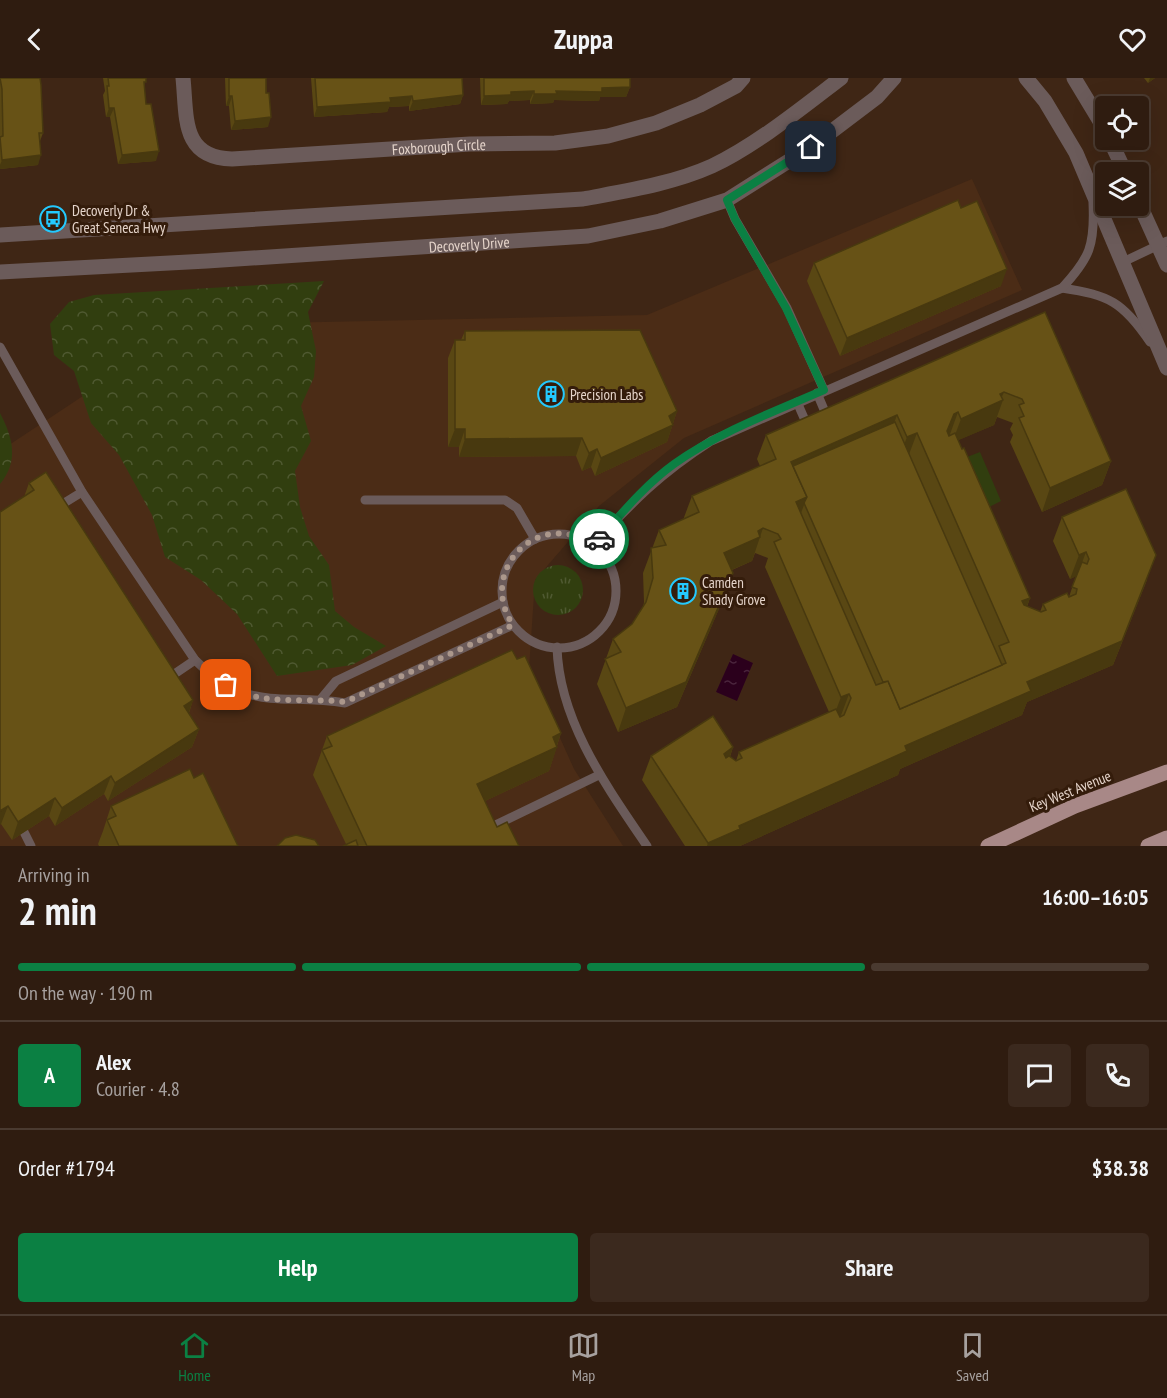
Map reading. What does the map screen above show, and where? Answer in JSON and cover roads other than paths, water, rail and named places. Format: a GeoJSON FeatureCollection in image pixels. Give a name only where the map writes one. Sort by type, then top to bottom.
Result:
{"type":"FeatureCollection","features":[{"type":"Feature","properties":{"kind":"main road","name":"Key West Avenue"},"geometry":{"type":"LineString","coordinates":[[988,846],[1075,806],[1167,772]]}},
{"type":"Feature","properties":{"kind":"main road"},"geometry":{"type":"LineString","coordinates":[[1148,846],[1167,838]]}},
{"type":"Feature","properties":{"kind":"street","name":"Foxborough Circle"},"geometry":{"type":"LineString","coordinates":[[183,78],[188,127],[194,143],[207,156],[232,159],[470,144],[555,143],[608,136],[656,123],[700,105],[736,86],[743,78]]}},
{"type":"Feature","properties":{"kind":"street"},"geometry":{"type":"LineString","coordinates":[[0,235],[583,200],[650,186],[711,166],[790,117],[841,78]]}},
{"type":"Feature","properties":{"kind":"street","name":"Decoverly Drive"},"geometry":{"type":"LineString","coordinates":[[0,272],[588,236],[660,221],[727,200],[811,147],[877,97],[894,78]]}},
{"type":"Feature","properties":{"kind":"street"},"geometry":{"type":"LineString","coordinates":[[1026,78],[1045,101],[1076,153],[1166,365]]}},
{"type":"Feature","properties":{"kind":"street"},"geometry":{"type":"LineString","coordinates":[[1074,78],[1095,113]]}},
{"type":"Feature","properties":{"kind":"street"},"geometry":{"type":"LineString","coordinates":[[1147,216],[1163,243],[1167,265]]}},
{"type":"Feature","properties":{"kind":"lane"},"geometry":{"type":"LineString","coordinates":[[593,545],[637,497],[673,465],[711,441],[1062,288],[1084,264],[1092,241],[1093,195]]}},
{"type":"Feature","properties":{"kind":"lane"},"geometry":{"type":"LineString","coordinates":[[727,200],[735,219],[786,308],[820,392],[831,427]]}},
{"type":"Feature","properties":{"kind":"lane"},"geometry":{"type":"LineString","coordinates":[[1123,262],[1163,243]]}},
{"type":"Feature","properties":{"kind":"lane"},"geometry":{"type":"LineString","coordinates":[[1062,288],[1097,293],[1122,307],[1140,327],[1166,365]]}},
{"type":"Feature","properties":{"kind":"lane"},"geometry":{"type":"LineString","coordinates":[[0,347],[82,492],[195,660],[213,678],[235,691],[284,701],[321,699],[345,702],[513,625]]}},
{"type":"Feature","properties":{"kind":"lane"},"geometry":{"type":"LineString","coordinates":[[797,402],[812,435]]}},
{"type":"Feature","properties":{"kind":"lane"},"geometry":{"type":"LineString","coordinates":[[53,510],[82,492]]}},
{"type":"Feature","properties":{"kind":"lane"},"geometry":{"type":"LineString","coordinates":[[365,500],[505,500],[517,508],[535,539]]}},
{"type":"Feature","properties":{"kind":"lane"},"geometry":{"type":"LineString","coordinates":[[555,534],[572,535],[593,545],[606,558],[615,582],[614,607],[603,627],[593,636],[574,645],[557,647],[538,644],[513,625],[503,602],[502,584],[510,562],[519,550],[535,539],[555,534]]}},
{"type":"Feature","properties":{"kind":"lane"},"geometry":{"type":"LineString","coordinates":[[321,699],[336,681],[503,602]]}},
{"type":"Feature","properties":{"kind":"lane"},"geometry":{"type":"LineString","coordinates":[[557,647],[563,693],[599,775],[647,846]]}},
{"type":"Feature","properties":{"kind":"lane"},"geometry":{"type":"LineString","coordinates":[[163,681],[195,660]]}},
{"type":"Feature","properties":{"kind":"lane"},"geometry":{"type":"LineString","coordinates":[[484,830],[599,775]]}},
{"type":"Feature","properties":{"kind":"lane"},"geometry":{"type":"LineString","coordinates":[[24,832],[31,846]]}},
{"type":"Feature","properties":{"kind":"water"},"geometry":{"type":"Polygon","coordinates":[[[733,654],[753,663],[737,701],[716,692],[733,654]]]}},
{"type":"Feature","properties":{"kind":"place","name":"Decoverly Dr & Great Seneca Hwy"},"geometry":{"type":"Point","coordinates":[53,219]}},
{"type":"Feature","properties":{"kind":"place","name":"Precision Labs"},"geometry":{"type":"Point","coordinates":[551,394]}},
{"type":"Feature","properties":{"kind":"place","name":"Camden Shady Grove"},"geometry":{"type":"Point","coordinates":[683,591]}}]}
